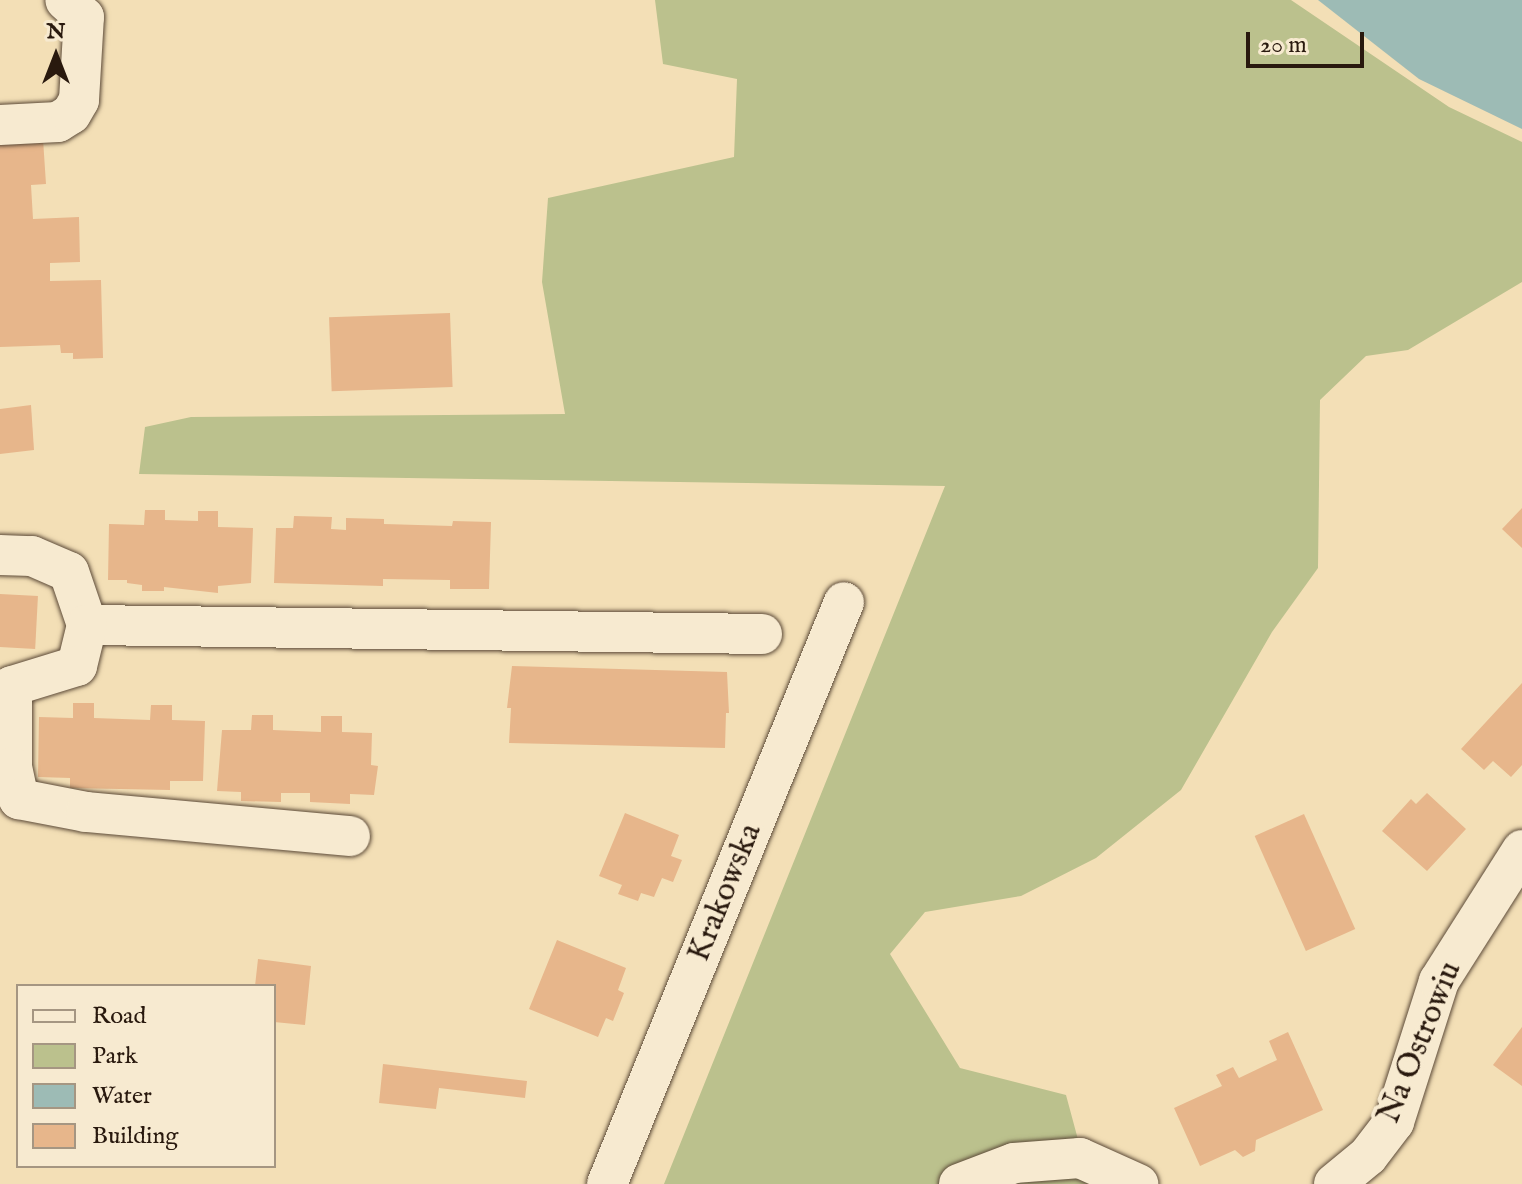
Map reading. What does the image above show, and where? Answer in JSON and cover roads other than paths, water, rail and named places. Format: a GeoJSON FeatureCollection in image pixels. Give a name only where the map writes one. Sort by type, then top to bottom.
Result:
{"type":"FeatureCollection","features":[{"type":"Feature","properties":{"kind":"street"},"geometry":{"type":"LineString","coordinates":[[0,125],[58,122],[75,107],[83,61],[84,17],[65,0]]}},
{"type":"Feature","properties":{"kind":"street"},"geometry":{"type":"LineString","coordinates":[[0,555],[32,556],[69,572],[87,625],[77,666],[12,686],[12,767],[19,799],[86,812],[350,836]]}},
{"type":"Feature","properties":{"kind":"street","name":"Krakowska"},"geometry":{"type":"LineString","coordinates":[[607,1184],[844,602]]}},
{"type":"Feature","properties":{"kind":"street"},"geometry":{"type":"LineString","coordinates":[[87,625],[762,634]]}},
{"type":"Feature","properties":{"kind":"street","name":"Na Ostrowiu"},"geometry":{"type":"LineString","coordinates":[[1334,1184],[1368,1156],[1394,1122],[1439,981],[1522,850]]}},
{"type":"Feature","properties":{"kind":"street"},"geometry":{"type":"LineString","coordinates":[[959,1184],[1014,1163],[1080,1158],[1138,1184]]}},
{"type":"Feature","properties":{"kind":"water"},"geometry":{"type":"Polygon","coordinates":[[[1318,0],[1522,0],[1522,129],[1419,79],[1318,0]]]}}]}
